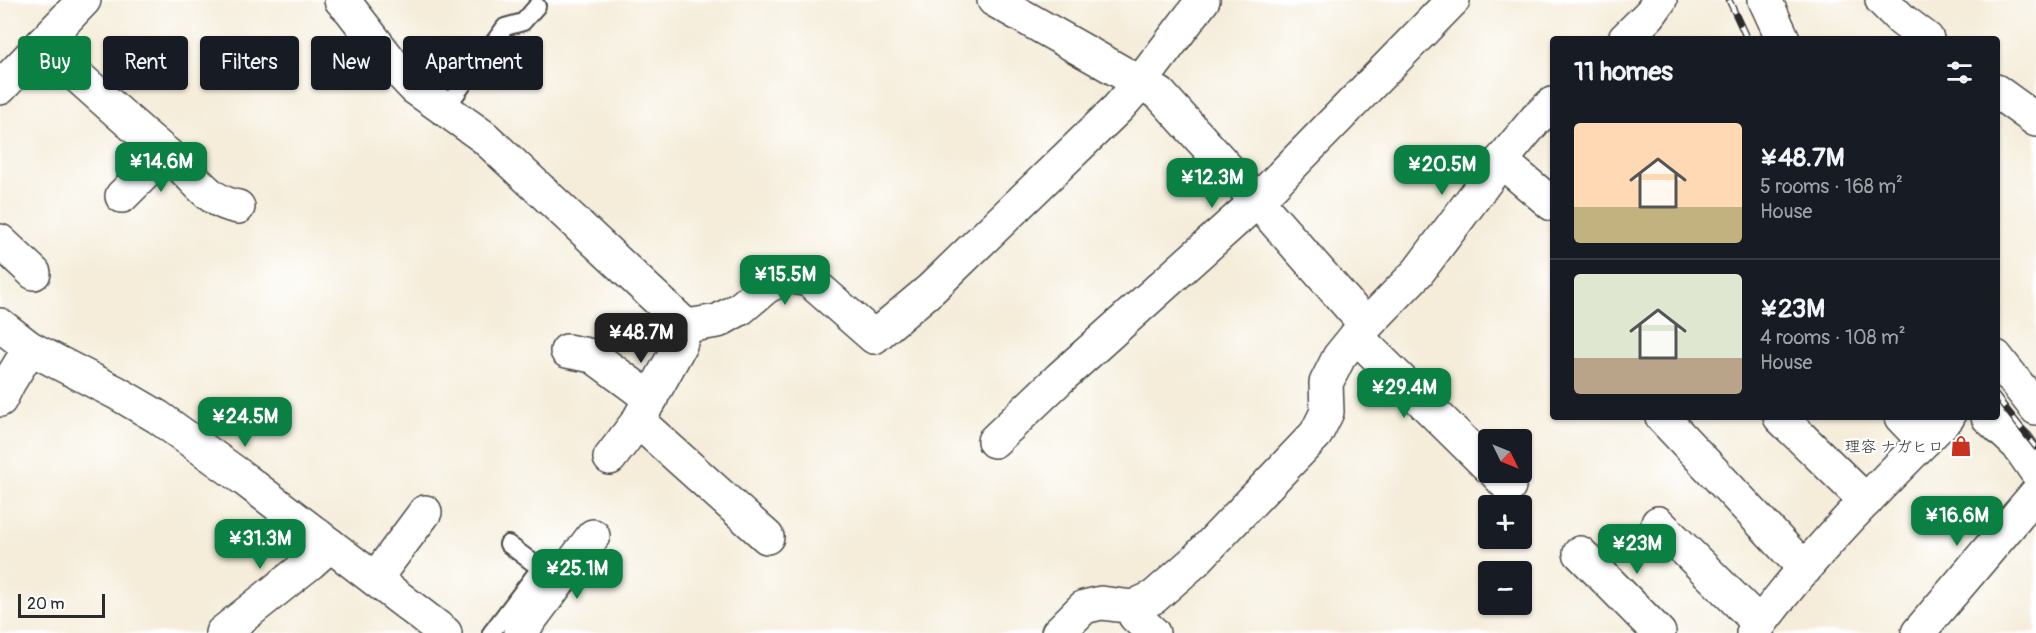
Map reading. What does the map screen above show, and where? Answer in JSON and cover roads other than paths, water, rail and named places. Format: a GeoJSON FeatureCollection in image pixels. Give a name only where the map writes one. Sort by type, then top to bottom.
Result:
{"type":"FeatureCollection","features":[{"type":"Feature","properties":{"kind":"street"},"geometry":{"type":"LineString","coordinates":[[994,0],[1160,94],[1257,201],[1361,330],[1478,455]]}},
{"type":"Feature","properties":{"kind":"street"},"geometry":{"type":"LineString","coordinates":[[686,326],[718,321],[741,308],[766,287],[788,276],[809,280],[874,337],[931,290],[1118,108],[1140,83],[1203,0]]}},
{"type":"Feature","properties":{"kind":"street"},"geometry":{"type":"LineString","coordinates":[[994,441],[1060,378],[1257,201],[1453,0]]}},
{"type":"Feature","properties":{"kind":"street"},"geometry":{"type":"LineString","coordinates":[[1628,36],[1650,14],[1660,0]]}},
{"type":"Feature","properties":{"kind":"street"},"geometry":{"type":"LineString","coordinates":[[1765,0],[1782,36]]}},
{"type":"Feature","properties":{"kind":"street"},"geometry":{"type":"LineString","coordinates":[[1882,0],[1902,20],[1923,36]]}},
{"type":"Feature","properties":{"kind":"street"},"geometry":{"type":"LineString","coordinates":[[350,3],[395,67],[415,88],[484,137],[686,326]]}},
{"type":"Feature","properties":{"kind":"street"},"geometry":{"type":"LineString","coordinates":[[47,36],[68,6]]}},
{"type":"Feature","properties":{"kind":"street"},"geometry":{"type":"LineString","coordinates":[[0,88],[18,69]]}},
{"type":"Feature","properties":{"kind":"street"},"geometry":{"type":"LineString","coordinates":[[91,87],[210,195],[224,204],[238,207]]}},
{"type":"Feature","properties":{"kind":"street"},"geometry":{"type":"LineString","coordinates":[[2000,94],[2036,120]]}},
{"type":"Feature","properties":{"kind":"street"},"geometry":{"type":"LineString","coordinates":[[1058,633],[1084,607],[1101,603],[1133,607],[1154,597],[1195,561],[1316,434],[1327,412],[1326,383],[1339,357],[1361,330],[1418,272],[1501,161],[1550,106]]}},
{"type":"Feature","properties":{"kind":"street"},"geometry":{"type":"LineString","coordinates":[[122,196],[165,153]]}},
{"type":"Feature","properties":{"kind":"street"},"geometry":{"type":"LineString","coordinates":[[1501,161],[1550,202]]}},
{"type":"Feature","properties":{"kind":"street"},"geometry":{"type":"LineString","coordinates":[[0,241],[34,273]]}},
{"type":"Feature","properties":{"kind":"street"},"geometry":{"type":"LineString","coordinates":[[0,325],[30,348],[158,417],[244,479],[445,633]]}},
{"type":"Feature","properties":{"kind":"street"},"geometry":{"type":"LineString","coordinates":[[610,458],[645,410],[680,345],[686,326]]}},
{"type":"Feature","properties":{"kind":"street"},"geometry":{"type":"LineString","coordinates":[[0,400],[30,348]]}},
{"type":"Feature","properties":{"kind":"street"},"geometry":{"type":"LineString","coordinates":[[567,351],[592,356],[766,537]]}},
{"type":"Feature","properties":{"kind":"street"},"geometry":{"type":"LineString","coordinates":[[2000,362],[2036,408]]}},
{"type":"Feature","properties":{"kind":"street"},"geometry":{"type":"LineString","coordinates":[[1665,420],[1805,569]]}},
{"type":"Feature","properties":{"kind":"street"},"geometry":{"type":"LineString","coordinates":[[1783,420],[1866,501]]}},
{"type":"Feature","properties":{"kind":"street"},"geometry":{"type":"LineString","coordinates":[[1904,420],[1924,441]]}},
{"type":"Feature","properties":{"kind":"street"},"geometry":{"type":"LineString","coordinates":[[1658,523],[1757,628],[1805,569],[1866,501],[1945,420]]}},
{"type":"Feature","properties":{"kind":"street"},"geometry":{"type":"LineString","coordinates":[[1991,420],[2018,445],[2036,471]]}},
{"type":"Feature","properties":{"kind":"street"},"geometry":{"type":"LineString","coordinates":[[1918,633],[2036,494]]}},
{"type":"Feature","properties":{"kind":"street"},"geometry":{"type":"LineString","coordinates":[[375,579],[425,512]]}},
{"type":"Feature","properties":{"kind":"street"},"geometry":{"type":"LineString","coordinates":[[520,633],[593,536]]}},
{"type":"Feature","properties":{"kind":"street"},"geometry":{"type":"LineString","coordinates":[[222,633],[310,563],[330,544]]}},
{"type":"Feature","properties":{"kind":"street"},"geometry":{"type":"LineString","coordinates":[[1580,553],[1659,633]]}},
{"type":"Feature","properties":{"kind":"street"},"geometry":{"type":"LineString","coordinates":[[1133,607],[1135,616],[1152,633]]}},
{"type":"Feature","properties":{"kind":"lane"},"geometry":{"type":"LineString","coordinates":[[445,109],[505,27],[523,22],[537,6]]}},
{"type":"Feature","properties":{"kind":"lane"},"geometry":{"type":"LineString","coordinates":[[490,633],[540,568],[508,544]]}},
{"type":"Feature","properties":{"kind":"railway"},"geometry":{"type":"LineString","coordinates":[[1729,0],[1746,36]]}},
{"type":"Feature","properties":{"kind":"railway"},"geometry":{"type":"LineString","coordinates":[[2000,401],[2036,447]]}},
{"type":"Feature","properties":{"kind":"place","name":"理容 ナガヒロ"},"geometry":{"type":"Point","coordinates":[1961,446]}}]}
